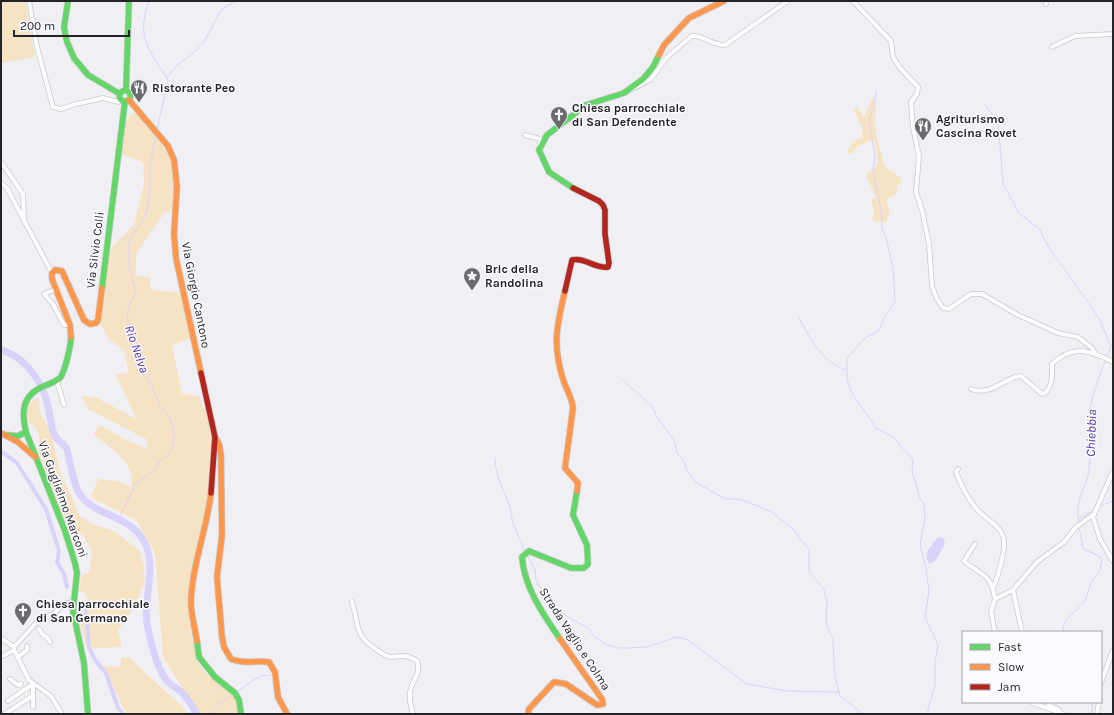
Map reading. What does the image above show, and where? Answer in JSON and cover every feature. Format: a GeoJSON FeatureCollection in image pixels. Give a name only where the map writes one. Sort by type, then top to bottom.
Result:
{"type":"FeatureCollection","features":[{"type":"Feature","properties":{"kind":"street"},"geometry":{"type":"LineString","coordinates":[[29,1],[37,47],[53,108],[61,109],[103,98],[118,102],[130,94],[126,90]]}},
{"type":"Feature","properties":{"kind":"street"},"geometry":{"type":"LineString","coordinates":[[68,1],[64,27],[67,42],[74,58],[88,75],[124,99]]}},
{"type":"Feature","properties":{"kind":"street"},"geometry":{"type":"LineString","coordinates":[[124,99],[126,90],[129,1]]}},
{"type":"Feature","properties":{"kind":"street"},"geometry":{"type":"LineString","coordinates":[[630,90],[649,72],[664,45],[689,18],[724,1]]}},
{"type":"Feature","properties":{"kind":"street"},"geometry":{"type":"LineString","coordinates":[[540,148],[547,135],[586,105],[624,93],[651,79],[667,57],[692,36],[701,36],[717,45],[725,45],[788,1]]}},
{"type":"Feature","properties":{"kind":"street"},"geometry":{"type":"LineString","coordinates":[[853,1],[891,41],[893,57],[900,68],[918,87],[917,94],[911,102],[913,127],[919,156],[916,192],[922,210],[929,244],[931,280],[937,300],[943,308],[949,309],[971,294],[982,294],[1018,315],[1058,333],[1078,337],[1092,348],[1096,355]]}},
{"type":"Feature","properties":{"kind":"street"},"geometry":{"type":"LineString","coordinates":[[1052,47],[1075,36],[1113,34]]}},
{"type":"Feature","properties":{"kind":"street","name":"Via Giorgio Cantono"},"geometry":{"type":"LineString","coordinates":[[124,99],[168,146],[174,160],[176,176],[174,234],[176,258],[215,437]]}},
{"type":"Feature","properties":{"kind":"street","name":"Via Silvio Colli"},"geometry":{"type":"LineString","coordinates":[[52,273],[55,270],[62,271],[84,320],[90,324],[96,322],[100,303],[124,99]]}},
{"type":"Feature","properties":{"kind":"street"},"geometry":{"type":"LineString","coordinates":[[525,135],[540,139],[540,148]]}},
{"type":"Feature","properties":{"kind":"street","name":"Strada Vaglio e Colma"},"geometry":{"type":"LineString","coordinates":[[528,714],[529,709],[546,693],[551,684],[558,681],[578,691],[597,704],[603,704],[602,699],[533,597],[521,567],[522,557],[527,553],[541,554],[573,570],[584,568],[588,564],[587,545],[573,515],[578,483],[565,468],[573,408],[572,400],[563,381],[557,357],[556,332],[572,260],[581,260],[597,268],[608,267],[609,263],[603,205],[599,201],[576,190],[549,172],[539,150],[540,148]]}},
{"type":"Feature","properties":{"kind":"street"},"geometry":{"type":"LineString","coordinates":[[1,162],[23,194],[24,224]]}},
{"type":"Feature","properties":{"kind":"street"},"geometry":{"type":"LineString","coordinates":[[1,183],[7,188],[24,224],[52,273],[56,289],[70,325],[71,344],[64,369],[57,381],[64,405]]}},
{"type":"Feature","properties":{"kind":"street"},"geometry":{"type":"LineString","coordinates":[[56,289],[44,294],[53,304],[64,324],[70,325]]}},
{"type":"Feature","properties":{"kind":"street"},"geometry":{"type":"LineString","coordinates":[[971,389],[979,392],[1001,386],[1017,376],[1021,376],[1042,394],[1046,393],[1050,388],[1053,372],[1052,364],[1070,353],[1082,349],[1113,362]]}},
{"type":"Feature","properties":{"kind":"street","name":"Via Guglielmo Marconi"},"geometry":{"type":"LineString","coordinates":[[57,381],[34,392],[25,402],[22,411],[27,434],[65,531],[75,563],[76,578],[73,601],[76,629],[84,663],[88,714]]}},
{"type":"Feature","properties":{"kind":"street"},"geometry":{"type":"LineString","coordinates":[[1,433],[18,436],[27,434]]}},
{"type":"Feature","properties":{"kind":"street"},"geometry":{"type":"LineString","coordinates":[[1,433],[18,442],[36,458]]}},
{"type":"Feature","properties":{"kind":"street"},"geometry":{"type":"LineString","coordinates":[[18,442],[27,434]]}},
{"type":"Feature","properties":{"kind":"street"},"geometry":{"type":"LineString","coordinates":[[215,437],[219,444],[221,455],[222,535],[217,577],[224,647],[231,659],[250,663],[260,661],[269,662],[273,666],[278,697],[287,714]]}},
{"type":"Feature","properties":{"kind":"street"},"geometry":{"type":"LineString","coordinates":[[215,437],[210,506],[199,550],[191,602],[199,657],[215,677],[237,696],[241,714]]}},
{"type":"Feature","properties":{"kind":"street"},"geometry":{"type":"LineString","coordinates":[[958,469],[956,472],[962,487],[976,508],[996,526],[1003,536],[1004,543],[998,577],[994,588]]}},
{"type":"Feature","properties":{"kind":"street"},"geometry":{"type":"LineString","coordinates":[[1113,472],[1094,514],[1100,540],[1113,561]]}},
{"type":"Feature","properties":{"kind":"street"},"geometry":{"type":"LineString","coordinates":[[995,598],[1012,590],[1026,572],[1048,552],[1064,542],[1076,527],[1094,514]]}},
{"type":"Feature","properties":{"kind":"street"},"geometry":{"type":"LineString","coordinates":[[975,544],[964,561],[988,577],[994,588],[995,598],[991,610],[995,631]]}},
{"type":"Feature","properties":{"kind":"street"},"geometry":{"type":"LineString","coordinates":[[1012,590],[1022,631]]}},
{"type":"Feature","properties":{"kind":"street"},"geometry":{"type":"LineString","coordinates":[[1,657],[14,649],[36,623],[54,613],[65,604],[73,601]]}},
{"type":"Feature","properties":{"kind":"street"},"geometry":{"type":"LineString","coordinates":[[352,602],[357,626],[365,642],[390,657],[406,655],[417,661],[419,668],[418,674],[411,688],[410,696],[413,714]]}},
{"type":"Feature","properties":{"kind":"street"},"geometry":{"type":"LineString","coordinates":[[40,629],[50,642]]}},
{"type":"Feature","properties":{"kind":"street"},"geometry":{"type":"LineString","coordinates":[[1,638],[14,649],[28,680],[51,696],[62,714]]}},
{"type":"Feature","properties":{"kind":"street"},"geometry":{"type":"LineString","coordinates":[[18,657],[27,650],[27,646]]}},
{"type":"Feature","properties":{"kind":"street"},"geometry":{"type":"LineString","coordinates":[[1102,681],[1113,650]]}},
{"type":"Feature","properties":{"kind":"street"},"geometry":{"type":"LineString","coordinates":[[10,679],[18,685],[22,684]]}},
{"type":"Feature","properties":{"kind":"street"},"geometry":{"type":"LineString","coordinates":[[33,684],[32,696],[34,707]]}},
{"type":"Feature","properties":{"kind":"street"},"geometry":{"type":"LineString","coordinates":[[8,701],[33,684]]}},
{"type":"Feature","properties":{"kind":"street"},"geometry":{"type":"LineString","coordinates":[[5,714],[32,696]]}},
{"type":"Feature","properties":{"kind":"street"},"geometry":{"type":"LineString","coordinates":[[1033,703],[1063,714]]}},
{"type":"Feature","properties":{"kind":"street"},"geometry":{"type":"LineString","coordinates":[[1050,703],[1049,705],[1063,714]]}},
{"type":"Feature","properties":{"kind":"street"},"geometry":{"type":"LineString","coordinates":[[1097,714],[1098,703]]}},
{"type":"Feature","properties":{"kind":"shaded area"},"geometry":{"type":"Polygon","coordinates":[[[1,1],[25,1],[35,57],[1,63],[1,1]]]}},
{"type":"Feature","properties":{"kind":"shaded area"},"geometry":{"type":"Polygon","coordinates":[[[873,98],[876,109],[875,131],[884,166],[900,177],[902,182],[897,186],[897,193],[886,200],[890,212],[886,223],[873,221],[874,212],[871,199],[876,198],[866,174],[876,168],[878,160],[874,141],[864,143],[851,154],[847,152],[853,142],[862,137],[863,129],[854,111],[857,107],[864,117],[873,98]]]}},
{"type":"Feature","properties":{"kind":"shaded area"},"geometry":{"type":"Polygon","coordinates":[[[137,113],[169,151],[174,178],[173,210],[164,213],[136,254],[136,276],[149,277],[151,290],[181,293],[190,339],[172,345],[182,394],[200,396],[202,408],[206,409],[213,447],[207,512],[196,550],[188,595],[196,659],[205,672],[219,685],[231,691],[238,701],[238,714],[202,714],[187,696],[163,656],[155,553],[137,521],[91,497],[98,479],[120,481],[131,487],[132,478],[126,463],[114,450],[93,434],[100,425],[124,439],[148,449],[146,439],[88,409],[82,396],[95,397],[136,419],[116,374],[129,373],[124,351],[109,339],[98,320],[105,258],[113,246],[134,225],[144,184],[143,162],[121,154],[126,121],[131,114],[137,113]]]}},
{"type":"Feature","properties":{"kind":"shaded area"},"geometry":{"type":"Polygon","coordinates":[[[38,397],[41,415],[51,432],[60,471],[80,516],[95,525],[114,531],[140,551],[144,567],[145,582],[133,609],[118,630],[122,647],[87,649],[78,616],[87,613],[89,604],[85,592],[79,592],[81,576],[89,573],[92,553],[85,538],[71,524],[65,525],[39,451],[39,434],[33,425],[27,422],[26,414],[28,407],[31,402],[38,397]]]}},
{"type":"Feature","properties":{"kind":"shaded area"},"geometry":{"type":"Polygon","coordinates":[[[938,537],[943,538],[945,544],[936,560],[930,564],[926,558],[928,550],[938,537]]]}},
{"type":"Feature","properties":{"kind":"shaded area"},"geometry":{"type":"Polygon","coordinates":[[[129,657],[188,714],[126,714],[104,666],[121,667],[121,658],[129,657]]]}},
{"type":"Feature","properties":{"kind":"waterway","name":"Rio Nelva"},"geometry":{"type":"LineString","coordinates":[[149,1],[145,14],[144,25],[146,43],[168,80],[157,130]]}},
{"type":"Feature","properties":{"kind":"waterway"},"geometry":{"type":"LineString","coordinates":[[167,78],[176,66],[204,42],[221,10],[236,1]]}},
{"type":"Feature","properties":{"kind":"waterway"},"geometry":{"type":"LineString","coordinates":[[876,91],[875,102],[869,120],[875,157],[873,170],[882,215],[882,228],[886,237],[893,269],[895,302],[885,316],[879,331],[866,337],[847,358],[847,380],[853,395],[876,428],[893,437],[913,460],[912,471],[920,498],[924,504],[925,517],[920,545],[926,568],[929,591],[925,617],[938,645],[935,663],[935,684],[927,714]]}},
{"type":"Feature","properties":{"kind":"waterway","name":"Chiebbia"},"geometry":{"type":"LineString","coordinates":[[985,105],[998,122],[1003,183],[1018,212],[1040,230],[1048,246],[1099,318],[1111,346],[1107,356]]}},
{"type":"Feature","properties":{"kind":"waterway","name":"Rio Nelva"},"geometry":{"type":"LineString","coordinates":[[119,519],[136,483],[154,471],[160,460],[170,453],[174,440],[170,418],[160,406],[152,386],[140,365],[136,339],[127,319],[129,306],[136,292],[129,266],[130,238],[142,222],[147,211],[150,185],[150,165],[156,135]]}},
{"type":"Feature","properties":{"kind":"waterway"},"geometry":{"type":"LineString","coordinates":[[798,316],[817,348],[823,355],[829,361],[846,370]]}},
{"type":"Feature","properties":{"kind":"waterway","name":"Rio Nelva"},"geometry":{"type":"LineString","coordinates":[[1,350],[23,362],[39,383],[47,403],[54,434],[67,450],[73,477],[78,491],[91,506],[128,524],[142,538],[147,548],[149,558],[150,569],[146,613],[154,654],[163,676],[184,694],[197,714]]}},
{"type":"Feature","properties":{"kind":"waterway","name":"Chiebbia"},"geometry":{"type":"LineString","coordinates":[[1079,523],[1079,501],[1088,478],[1090,462],[1090,409],[1106,359]]}},
{"type":"Feature","properties":{"kind":"waterway"},"geometry":{"type":"LineString","coordinates":[[623,380],[652,406],[657,417],[674,440],[677,453],[684,461],[687,471],[697,483],[725,499],[740,499],[772,512],[793,529],[809,550],[809,571],[824,590],[827,602],[826,625],[833,639],[835,675],[840,696],[863,714]]}},
{"type":"Feature","properties":{"kind":"waterway"},"geometry":{"type":"LineString","coordinates":[[1,451],[17,463],[46,509],[59,551],[57,562],[64,574],[67,587]]}},
{"type":"Feature","properties":{"kind":"waterway"},"geometry":{"type":"LineString","coordinates":[[495,458],[498,476],[510,506],[512,519],[525,551]]}},
{"type":"Feature","properties":{"kind":"waterway"},"geometry":{"type":"LineString","coordinates":[[1100,506],[1113,501]]}},
{"type":"Feature","properties":{"kind":"waterway"},"geometry":{"type":"LineString","coordinates":[[1079,519],[1092,511]]}},
{"type":"Feature","properties":{"kind":"waterway","name":"Chiebbia"},"geometry":{"type":"LineString","coordinates":[[1062,631],[1065,621],[1085,601],[1091,583],[1100,570],[1102,559],[1083,549],[1079,526]]}},
{"type":"Feature","properties":{"kind":"waterway"},"geometry":{"type":"LineString","coordinates":[[527,555],[535,569],[536,580],[549,602],[569,618],[587,627],[595,637],[607,645],[619,648],[647,647],[676,637],[688,640],[747,684],[787,691],[839,692]]}},
{"type":"Feature","properties":{"kind":"waterway"},"geometry":{"type":"LineString","coordinates":[[85,604],[89,647],[95,660],[106,673],[118,708],[123,714]]}},
{"type":"Feature","properties":{"kind":"waterway"},"geometry":{"type":"LineString","coordinates":[[237,692],[260,676],[271,675]]}},
{"type":"Feature","properties":{"kind":"waterway"},"geometry":{"type":"LineString","coordinates":[[208,714],[232,694]]}},
{"type":"Feature","properties":{"kind":"waterway","name":"Chiebbia"},"geometry":{"type":"LineString","coordinates":[[1092,703],[1092,714]]}},
{"type":"Feature","properties":{"kind":"traffic: fast"},"geometry":{"type":"LineString","coordinates":[[68,1],[64,27],[67,42],[74,58],[88,75],[120,94]]}},
{"type":"Feature","properties":{"kind":"traffic: fast"},"geometry":{"type":"LineString","coordinates":[[126,90],[129,1]]}},
{"type":"Feature","properties":{"kind":"traffic: fast"},"geometry":{"type":"LineString","coordinates":[[573,188],[549,172],[539,150],[547,135],[586,105],[624,93],[643,79],[653,67],[659,55]]}},
{"type":"Feature","properties":{"kind":"traffic: fast"},"geometry":{"type":"LineString","coordinates":[[123,91],[127,91],[129,92],[130,96],[129,100],[123,101],[120,98],[120,94],[123,91]]}},
{"type":"Feature","properties":{"kind":"traffic: fast"},"geometry":{"type":"LineString","coordinates":[[102,288],[125,101]]}},
{"type":"Feature","properties":{"kind":"traffic: fast"},"geometry":{"type":"LineString","coordinates":[[71,337],[62,375],[54,382],[31,394],[27,399],[24,411],[24,425],[65,531],[75,563],[77,573],[73,611],[84,663],[88,714]]}},
{"type":"Feature","properties":{"kind":"traffic: fast"},"geometry":{"type":"LineString","coordinates":[[7,435],[18,436],[26,432]]}},
{"type":"Feature","properties":{"kind":"traffic: fast"},"geometry":{"type":"LineString","coordinates":[[560,639],[530,590],[526,579],[522,557],[529,551],[571,568],[584,568],[588,564],[587,545],[573,515],[577,491]]}},
{"type":"Feature","properties":{"kind":"traffic: fast"},"geometry":{"type":"LineString","coordinates":[[197,641],[199,657],[215,677],[235,693],[239,700],[241,714]]}},
{"type":"Feature","properties":{"kind":"traffic: slow"},"geometry":{"type":"LineString","coordinates":[[659,55],[664,45],[689,18],[724,1]]}},
{"type":"Feature","properties":{"kind":"traffic: slow"},"geometry":{"type":"LineString","coordinates":[[129,100],[168,146],[174,160],[177,186],[174,234],[176,258],[201,373]]}},
{"type":"Feature","properties":{"kind":"traffic: slow"},"geometry":{"type":"LineString","coordinates":[[71,337],[70,325],[52,279],[52,273],[55,270],[62,271],[84,320],[90,324],[96,323],[98,320],[102,288]]}},
{"type":"Feature","properties":{"kind":"traffic: slow"},"geometry":{"type":"LineString","coordinates":[[565,291],[558,325],[557,345],[564,383],[573,408],[565,468],[578,483],[577,491]]}},
{"type":"Feature","properties":{"kind":"traffic: slow"},"geometry":{"type":"LineString","coordinates":[[1,433],[18,442],[35,457]]}},
{"type":"Feature","properties":{"kind":"traffic: slow"},"geometry":{"type":"LineString","coordinates":[[215,437],[219,444],[221,455],[222,535],[217,577],[224,647],[231,659],[242,662],[269,662],[275,672],[278,697],[287,714]]}},
{"type":"Feature","properties":{"kind":"traffic: slow"},"geometry":{"type":"LineString","coordinates":[[197,641],[191,607],[192,588],[211,493]]}},
{"type":"Feature","properties":{"kind":"traffic: slow"},"geometry":{"type":"LineString","coordinates":[[528,714],[529,709],[554,682],[566,684],[597,705],[603,704],[602,699],[560,639]]}},
{"type":"Feature","properties":{"kind":"traffic: jam"},"geometry":{"type":"LineString","coordinates":[[565,291],[572,260],[581,260],[603,267],[608,267],[609,263],[605,234],[605,210],[603,205],[599,201],[573,188]]}},
{"type":"Feature","properties":{"kind":"traffic: jam"},"geometry":{"type":"LineString","coordinates":[[201,373],[215,437],[211,493]]}},
{"type":"Feature","properties":{"kind":"place","name":"Ristorante Peo"},"geometry":{"type":"Point","coordinates":[139,103]}},
{"type":"Feature","properties":{"kind":"place","name":"Chiesa parrocchiale di San Defendente"},"geometry":{"type":"Point","coordinates":[559,130]}},
{"type":"Feature","properties":{"kind":"place","name":"Agriturismo Cascina Rovet"},"geometry":{"type":"Point","coordinates":[923,141]}},
{"type":"Feature","properties":{"kind":"place","name":"Bric della Randolina"},"geometry":{"type":"Point","coordinates":[472,291]}},
{"type":"Feature","properties":{"kind":"place","name":"Chiesa parrocchiale di San Germano"},"geometry":{"type":"Point","coordinates":[23,626]}}]}
